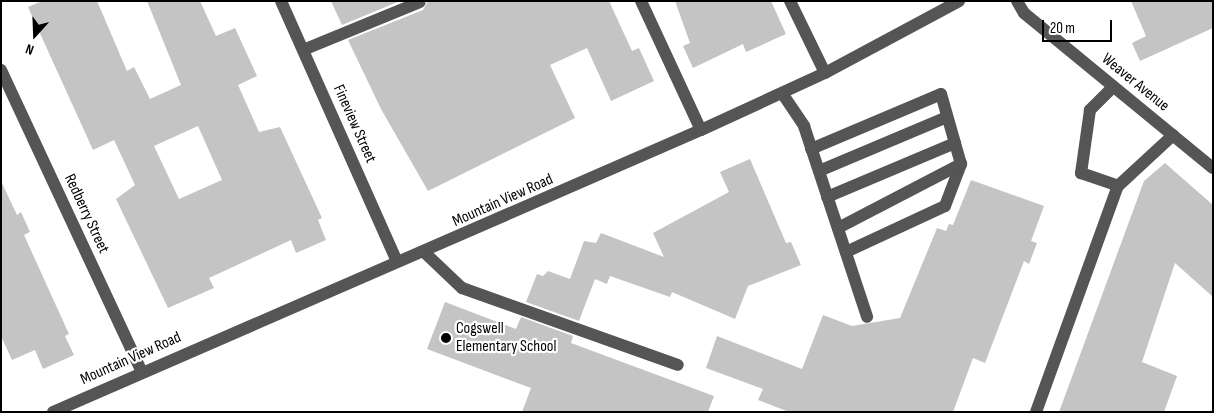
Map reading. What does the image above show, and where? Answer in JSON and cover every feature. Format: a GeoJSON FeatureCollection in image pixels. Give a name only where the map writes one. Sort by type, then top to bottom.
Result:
{"type":"FeatureCollection","features":[{"type":"Feature","properties":{"kind":"street","name":"Fineview Street"},"geometry":{"type":"LineString","coordinates":[[281,1],[398,261]]}},
{"type":"Feature","properties":{"kind":"street"},"geometry":{"type":"LineString","coordinates":[[641,1],[701,130]]}},
{"type":"Feature","properties":{"kind":"street"},"geometry":{"type":"LineString","coordinates":[[790,1],[825,73]]}},
{"type":"Feature","properties":{"kind":"street","name":"Mountain View Road"},"geometry":{"type":"LineString","coordinates":[[53,412],[398,261],[426,254],[701,130],[825,73],[959,1]]}},
{"type":"Feature","properties":{"kind":"street","name":"Weaver Avenue"},"geometry":{"type":"LineString","coordinates":[[1017,1],[1024,13],[1213,168]]}},
{"type":"Feature","properties":{"kind":"street"},"geometry":{"type":"LineString","coordinates":[[303,50],[420,2]]}},
{"type":"Feature","properties":{"kind":"street","name":"Redberry Street"},"geometry":{"type":"LineString","coordinates":[[1,70],[142,372]]}},
{"type":"Feature","properties":{"kind":"street"},"geometry":{"type":"LineString","coordinates":[[1113,87],[1090,110],[1081,173],[1118,186]]}},
{"type":"Feature","properties":{"kind":"street"},"geometry":{"type":"LineString","coordinates":[[782,93],[804,126],[867,317]]}},
{"type":"Feature","properties":{"kind":"street"},"geometry":{"type":"LineString","coordinates":[[811,149],[941,94],[962,164],[945,206],[846,252]]}},
{"type":"Feature","properties":{"kind":"street"},"geometry":{"type":"LineString","coordinates":[[818,171],[948,117]]}},
{"type":"Feature","properties":{"kind":"street"},"geometry":{"type":"LineString","coordinates":[[1036,412],[1118,186],[1172,136]]}},
{"type":"Feature","properties":{"kind":"street"},"geometry":{"type":"LineString","coordinates":[[827,197],[955,143]]}},
{"type":"Feature","properties":{"kind":"street"},"geometry":{"type":"LineString","coordinates":[[838,228],[962,164]]}},
{"type":"Feature","properties":{"kind":"street"},"geometry":{"type":"LineString","coordinates":[[426,254],[462,288],[678,365]]}},
{"type":"Feature","properties":{"kind":"building"},"geometry":{"type":"Polygon","coordinates":[[[42,1],[97,1],[127,71],[134,67],[150,99],[181,85],[147,1],[200,1],[216,36],[235,28],[257,76],[238,85],[259,132],[280,127],[322,218],[318,220],[326,240],[296,253],[291,240],[209,278],[214,288],[168,308],[116,199],[135,185],[114,140],[93,150],[28,7],[42,1]],[[198,126],[154,146],[179,199],[222,180],[198,126]]]}},
{"type":"Feature","properties":{"kind":"building"},"geometry":{"type":"Polygon","coordinates":[[[331,1],[400,1],[342,25],[331,1]]]}},
{"type":"Feature","properties":{"kind":"building"},"geometry":{"type":"Polygon","coordinates":[[[428,1],[609,1],[632,51],[639,48],[654,81],[611,101],[587,48],[550,65],[575,118],[428,191],[381,109],[348,40],[423,10],[428,1]]]}},
{"type":"Feature","properties":{"kind":"building"},"geometry":{"type":"Polygon","coordinates":[[[675,1],[771,1],[786,34],[746,52],[743,44],[693,68],[683,46],[690,43],[675,1]]]}},
{"type":"Feature","properties":{"kind":"building"},"geometry":{"type":"Polygon","coordinates":[[[1131,1],[1213,1],[1213,28],[1140,61],[1132,43],[1146,36],[1131,1]]]}},
{"type":"Feature","properties":{"kind":"building"},"geometry":{"type":"Polygon","coordinates":[[[750,159],[786,243],[791,242],[801,265],[748,286],[735,319],[672,292],[670,297],[610,276],[607,284],[595,279],[579,321],[526,302],[537,274],[543,276],[548,271],[570,279],[584,241],[596,243],[601,233],[664,257],[653,233],[729,192],[720,172],[750,159]]]}},
{"type":"Feature","properties":{"kind":"building"},"geometry":{"type":"Polygon","coordinates":[[[1165,163],[1213,205],[1213,297],[1175,263],[1142,362],[1177,376],[1164,412],[1059,412],[1144,181],[1165,163]]]}},
{"type":"Feature","properties":{"kind":"building"},"geometry":{"type":"Polygon","coordinates":[[[971,180],[1044,206],[1031,241],[1037,243],[1029,264],[1024,261],[985,363],[973,358],[953,412],[789,412],[758,400],[763,389],[706,368],[717,336],[802,369],[823,315],[852,326],[900,318],[937,228],[946,231],[949,224],[953,225],[971,180]]]}},
{"type":"Feature","properties":{"kind":"building"},"geometry":{"type":"Polygon","coordinates":[[[1,181],[17,215],[21,212],[30,232],[24,235],[69,334],[65,336],[74,355],[43,369],[35,350],[12,360],[1,336],[1,181]]]}},
{"type":"Feature","properties":{"kind":"building"},"geometry":{"type":"Polygon","coordinates":[[[445,302],[516,329],[521,317],[573,336],[571,343],[714,396],[708,412],[522,412],[531,388],[427,349],[445,302]]]}},
{"type":"Feature","properties":{"kind":"place","name":"Cogswell Elementary School"},"geometry":{"type":"Point","coordinates":[446,338]}}]}
